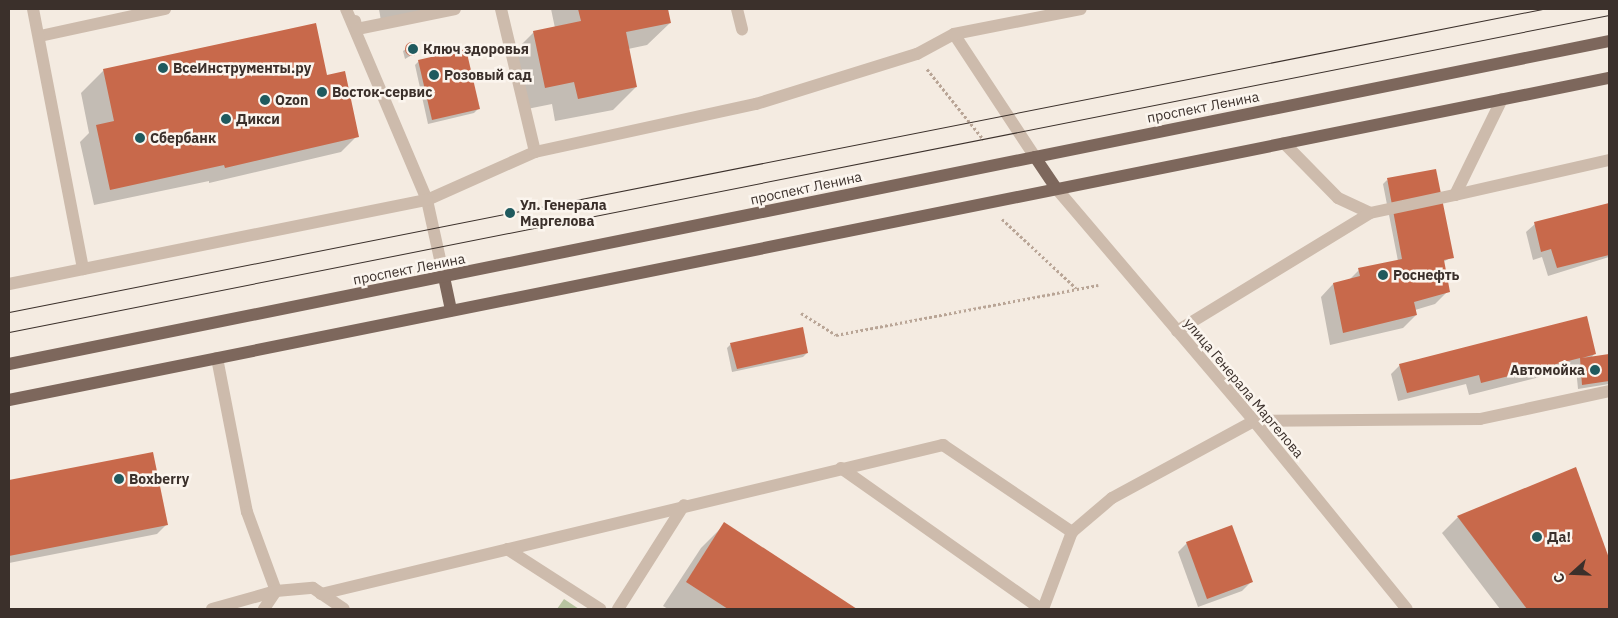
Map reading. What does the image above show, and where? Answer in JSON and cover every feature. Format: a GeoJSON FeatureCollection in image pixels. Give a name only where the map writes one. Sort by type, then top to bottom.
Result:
{"type":"FeatureCollection","features":[{"type":"Feature","properties":{"kind":"main road","name":"проспект Ленина"},"geometry":{"type":"LineString","coordinates":[[9,364],[1609,41]]}},
{"type":"Feature","properties":{"kind":"main road"},"geometry":{"type":"LineString","coordinates":[[9,400],[1609,78]]}},
{"type":"Feature","properties":{"kind":"main road"},"geometry":{"type":"LineString","coordinates":[[1035,157],[1056,188]]}},
{"type":"Feature","properties":{"kind":"main road"},"geometry":{"type":"LineString","coordinates":[[444,277],[451,310]]}},
{"type":"Feature","properties":{"kind":"street"},"geometry":{"type":"LineString","coordinates":[[34,9],[83,269]]}},
{"type":"Feature","properties":{"kind":"street"},"geometry":{"type":"LineString","coordinates":[[40,36],[165,9]]}},
{"type":"Feature","properties":{"kind":"street"},"geometry":{"type":"LineString","coordinates":[[346,9],[357,29],[427,200],[444,277]]}},
{"type":"Feature","properties":{"kind":"street"},"geometry":{"type":"LineString","coordinates":[[353,9],[357,29]]}},
{"type":"Feature","properties":{"kind":"street"},"geometry":{"type":"LineString","coordinates":[[357,29],[455,9]]}},
{"type":"Feature","properties":{"kind":"street"},"geometry":{"type":"LineString","coordinates":[[501,9],[535,152]]}},
{"type":"Feature","properties":{"kind":"street"},"geometry":{"type":"LineString","coordinates":[[737,9],[742,29]]}},
{"type":"Feature","properties":{"kind":"street"},"geometry":{"type":"LineString","coordinates":[[9,284],[427,200],[535,152],[756,104],[917,54],[954,34],[1081,9]]}},
{"type":"Feature","properties":{"kind":"street"},"geometry":{"type":"LineString","coordinates":[[954,34],[1035,157]]}},
{"type":"Feature","properties":{"kind":"street"},"geometry":{"type":"LineString","coordinates":[[1455,195],[1502,99]]}},
{"type":"Feature","properties":{"kind":"street"},"geometry":{"type":"LineString","coordinates":[[1284,143],[1338,198],[1370,214]]}},
{"type":"Feature","properties":{"kind":"street"},"geometry":{"type":"LineString","coordinates":[[1177,330],[1370,214],[1609,160]]}},
{"type":"Feature","properties":{"kind":"street","name":"улица Генерала Маргелова"},"geometry":{"type":"LineString","coordinates":[[1056,188],[1254,421],[1407,609]]}},
{"type":"Feature","properties":{"kind":"street"},"geometry":{"type":"LineString","coordinates":[[217,358],[247,512],[276,591]]}},
{"type":"Feature","properties":{"kind":"street"},"geometry":{"type":"LineString","coordinates":[[841,468],[1042,609],[1072,532],[1112,498],[1254,421],[1480,419],[1609,391]]}},
{"type":"Feature","properties":{"kind":"street"},"geometry":{"type":"LineString","coordinates":[[321,594],[684,505],[944,444],[1072,532]]}},
{"type":"Feature","properties":{"kind":"street"},"geometry":{"type":"LineString","coordinates":[[618,609],[684,505]]}},
{"type":"Feature","properties":{"kind":"street"},"geometry":{"type":"LineString","coordinates":[[507,549],[600,609]]}},
{"type":"Feature","properties":{"kind":"street"},"geometry":{"type":"LineString","coordinates":[[212,609],[276,591],[313,588],[344,609]]}},
{"type":"Feature","properties":{"kind":"street"},"geometry":{"type":"LineString","coordinates":[[264,609],[276,591]]}},
{"type":"Feature","properties":{"kind":"path"},"geometry":{"type":"LineString","coordinates":[[925,67],[982,139]]}},
{"type":"Feature","properties":{"kind":"path"},"geometry":{"type":"LineString","coordinates":[[1000,218],[1076,289]]}},
{"type":"Feature","properties":{"kind":"path"},"geometry":{"type":"LineString","coordinates":[[801,314],[836,334],[1098,285]]}},
{"type":"Feature","properties":{"kind":"green space"},"geometry":{"type":"Polygon","coordinates":[[[564,599],[579,609],[557,609],[564,599]]]}},
{"type":"Feature","properties":{"kind":"building"},"geometry":{"type":"Polygon","coordinates":[[[578,9],[668,9],[671,23],[626,32],[637,87],[578,99],[574,82],[545,88],[533,31],[581,21],[578,9]]]}},
{"type":"Feature","properties":{"kind":"building"},"geometry":{"type":"Polygon","coordinates":[[[316,23],[327,75],[345,71],[359,137],[225,168],[224,165],[110,190],[96,125],[114,121],[103,69],[316,23]]]}},
{"type":"Feature","properties":{"kind":"building","name":"Ключ здоровья"},"geometry":{"type":"Polygon","coordinates":[[[409,42],[415,42],[419,49],[415,56],[409,56],[405,52],[405,46],[409,42]]]}},
{"type":"Feature","properties":{"kind":"building"},"geometry":{"type":"Polygon","coordinates":[[[466,49],[480,109],[432,120],[418,60],[466,49]]]}},
{"type":"Feature","properties":{"kind":"building"},"geometry":{"type":"Polygon","coordinates":[[[1436,169],[1454,258],[1444,260],[1450,292],[1414,302],[1417,315],[1343,333],[1333,283],[1360,276],[1358,268],[1402,259],[1387,178],[1436,169]]]}},
{"type":"Feature","properties":{"kind":"building"},"geometry":{"type":"Polygon","coordinates":[[[1609,203],[1609,255],[1557,268],[1551,249],[1541,252],[1534,222],[1609,203]]]}},
{"type":"Feature","properties":{"kind":"building"},"geometry":{"type":"Polygon","coordinates":[[[1587,316],[1596,354],[1582,358],[1609,354],[1609,381],[1582,385],[1580,358],[1481,383],[1479,375],[1407,393],[1399,364],[1587,316]]]}},
{"type":"Feature","properties":{"kind":"building"},"geometry":{"type":"Polygon","coordinates":[[[803,327],[808,353],[737,369],[730,343],[803,327]]]}},
{"type":"Feature","properties":{"kind":"building"},"geometry":{"type":"Polygon","coordinates":[[[153,452],[168,525],[9,556],[9,480],[153,452]]]}},
{"type":"Feature","properties":{"kind":"building","name":"Да!"},"geometry":{"type":"Polygon","coordinates":[[[1576,467],[1609,558],[1609,609],[1527,609],[1457,516],[1576,467]]]}},
{"type":"Feature","properties":{"kind":"building"},"geometry":{"type":"Polygon","coordinates":[[[724,522],[857,609],[728,609],[686,582],[724,522]]]}},
{"type":"Feature","properties":{"kind":"building"},"geometry":{"type":"Polygon","coordinates":[[[1232,525],[1253,582],[1207,599],[1186,542],[1232,525]]]}},
{"type":"Feature","properties":{"kind":"tram line"},"geometry":{"type":"LineString","coordinates":[[9,312],[1542,9]]}},
{"type":"Feature","properties":{"kind":"tram line"},"geometry":{"type":"LineString","coordinates":[[9,332],[1609,15]]}},
{"type":"Feature","properties":{"kind":"place","name":"Ключ здоровья"},"geometry":{"type":"Point","coordinates":[413,49]}},
{"type":"Feature","properties":{"kind":"place","name":"ВсеИнструменты.ру"},"geometry":{"type":"Point","coordinates":[163,68]}},
{"type":"Feature","properties":{"kind":"place","name":"Розовый сад"},"geometry":{"type":"Point","coordinates":[434,75]}},
{"type":"Feature","properties":{"kind":"place","name":"Восток-сервис"},"geometry":{"type":"Point","coordinates":[322,92]}},
{"type":"Feature","properties":{"kind":"place","name":"Ozon"},"geometry":{"type":"Point","coordinates":[265,100]}},
{"type":"Feature","properties":{"kind":"place","name":"Дикси"},"geometry":{"type":"Point","coordinates":[226,119]}},
{"type":"Feature","properties":{"kind":"place","name":"Сбербанк"},"geometry":{"type":"Point","coordinates":[140,138]}},
{"type":"Feature","properties":{"kind":"place","name":"Ул. Генерала Маргелова"},"geometry":{"type":"Point","coordinates":[510,213]}},
{"type":"Feature","properties":{"kind":"place","name":"Роснефть"},"geometry":{"type":"Point","coordinates":[1383,275]}},
{"type":"Feature","properties":{"kind":"place","name":"Автомойка"},"geometry":{"type":"Point","coordinates":[1595,370]}},
{"type":"Feature","properties":{"kind":"place","name":"Boxberry"},"geometry":{"type":"Point","coordinates":[119,479]}},
{"type":"Feature","properties":{"kind":"place","name":"Да!"},"geometry":{"type":"Point","coordinates":[1537,537]}}]}
